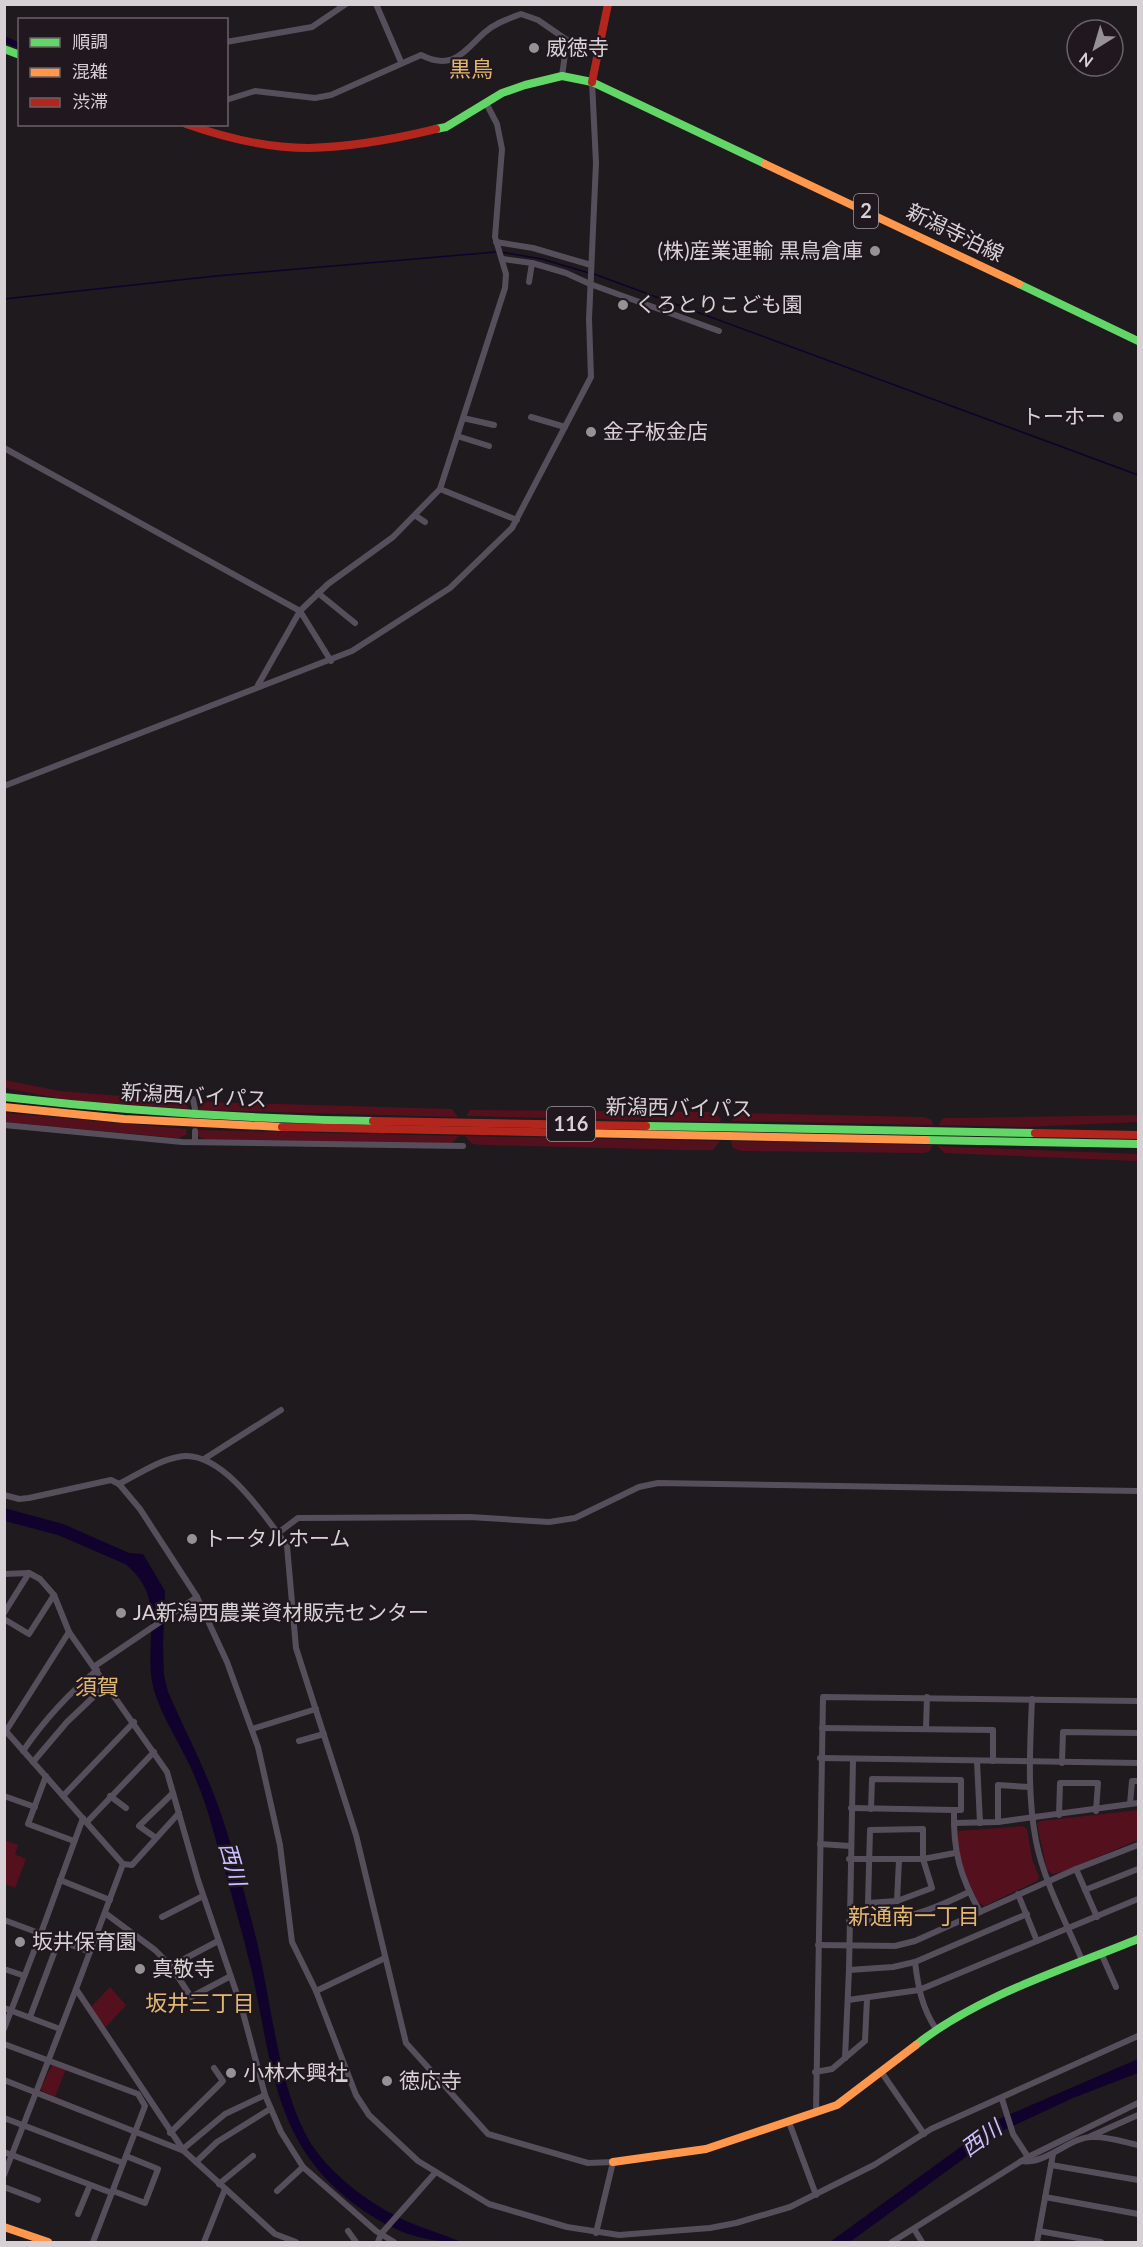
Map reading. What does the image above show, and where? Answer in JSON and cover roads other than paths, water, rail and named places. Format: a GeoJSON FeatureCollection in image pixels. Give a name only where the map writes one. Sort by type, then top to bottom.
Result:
{"type":"FeatureCollection","features":[{"type":"Feature","properties":{"kind":"main road"},"geometry":{"type":"LineString","coordinates":[[592,82],[608,4]]}},
{"type":"Feature","properties":{"kind":"main road","name":"2"},"geometry":{"type":"LineString","coordinates":[[192,126],[224,137],[307,148],[417,135],[446,127],[502,93],[562,76],[592,82]]}},
{"type":"Feature","properties":{"kind":"main road","name":"新潟寺泊線"},"geometry":{"type":"LineString","coordinates":[[592,82],[1138,341]]}},
{"type":"Feature","properties":{"kind":"main road","name":"新潟西バイパス"},"geometry":{"type":"LineString","coordinates":[[4,1097],[125,1111],[270,1119],[1046,1138],[1138,1144]]}},
{"type":"Feature","properties":{"kind":"main road","name":"新潟西バイパス"},"geometry":{"type":"LineString","coordinates":[[4,1107],[124,1119],[271,1127],[1046,1138],[1138,1135]]}},
{"type":"Feature","properties":{"kind":"main road"},"geometry":{"type":"LineString","coordinates":[[1046,1138],[1138,1127]]}},
{"type":"Feature","properties":{"kind":"main road"},"geometry":{"type":"LineString","coordinates":[[1046,1138],[1138,1150]]}},
{"type":"Feature","properties":{"kind":"main road"},"geometry":{"type":"LineString","coordinates":[[613,2162],[706,2149],[816,2113],[851,2097],[936,2029],[1016,1989],[1082,1960],[1138,1939]]}},
{"type":"Feature","properties":{"kind":"main road"},"geometry":{"type":"LineString","coordinates":[[4,2227],[48,2242]]}},
{"type":"Feature","properties":{"kind":"street"},"geometry":{"type":"LineString","coordinates":[[228,42],[312,27],[346,4]]}},
{"type":"Feature","properties":{"kind":"street"},"geometry":{"type":"LineString","coordinates":[[376,4],[401,62]]}},
{"type":"Feature","properties":{"kind":"street"},"geometry":{"type":"LineString","coordinates":[[228,99],[255,91],[315,98],[331,95],[421,55],[430,59],[452,61],[465,53],[485,32],[498,23],[521,14],[538,20],[567,40],[562,76]]}},
{"type":"Feature","properties":{"kind":"street"},"geometry":{"type":"LineString","coordinates":[[4,786],[258,686],[331,661],[378,636],[450,588],[517,520],[591,377],[590,283],[596,163],[592,82]]}},
{"type":"Feature","properties":{"kind":"street"},"geometry":{"type":"LineString","coordinates":[[258,686],[300,611],[318,593],[378,549],[416,516],[440,489],[505,288],[502,257],[497,244],[495,226],[502,149],[497,124],[486,103]]}},
{"type":"Feature","properties":{"kind":"street"},"geometry":{"type":"LineString","coordinates":[[497,244],[533,248],[591,266]]}},
{"type":"Feature","properties":{"kind":"street"},"geometry":{"type":"LineString","coordinates":[[502,257],[566,273],[719,331]]}},
{"type":"Feature","properties":{"kind":"street"},"geometry":{"type":"LineString","coordinates":[[529,282],[532,263]]}},
{"type":"Feature","properties":{"kind":"street"},"geometry":{"type":"LineString","coordinates":[[531,417],[565,427]]}},
{"type":"Feature","properties":{"kind":"street"},"geometry":{"type":"LineString","coordinates":[[463,418],[494,424]]}},
{"type":"Feature","properties":{"kind":"street"},"geometry":{"type":"LineString","coordinates":[[457,436],[489,446]]}},
{"type":"Feature","properties":{"kind":"street"},"geometry":{"type":"LineString","coordinates":[[4,448],[300,611],[331,661]]}},
{"type":"Feature","properties":{"kind":"street"},"geometry":{"type":"LineString","coordinates":[[440,489],[517,520]]}},
{"type":"Feature","properties":{"kind":"street"},"geometry":{"type":"LineString","coordinates":[[416,516],[425,522]]}},
{"type":"Feature","properties":{"kind":"street"},"geometry":{"type":"LineString","coordinates":[[318,593],[356,623]]}},
{"type":"Feature","properties":{"kind":"street"},"geometry":{"type":"LineString","coordinates":[[193,1099],[195,1109]]}},
{"type":"Feature","properties":{"kind":"street"},"geometry":{"type":"LineString","coordinates":[[4,1125],[182,1142],[195,1140],[300,1146],[463,1146]]}},
{"type":"Feature","properties":{"kind":"street"},"geometry":{"type":"LineString","coordinates":[[195,1131],[195,1140]]}},
{"type":"Feature","properties":{"kind":"street"},"geometry":{"type":"LineString","coordinates":[[204,1459],[281,1410]]}},
{"type":"Feature","properties":{"kind":"street"},"geometry":{"type":"LineString","coordinates":[[119,1484],[179,1456],[212,1461],[228,1473],[287,1546],[296,1648],[356,1834],[406,2043],[488,2134],[588,2163],[613,2162],[596,2233]]}},
{"type":"Feature","properties":{"kind":"street"},"geometry":{"type":"LineString","coordinates":[[4,1495],[29,1498],[111,1480],[119,1484],[140,1509],[214,1628],[252,1729],[280,1845],[292,1942],[316,1991],[356,2095],[369,2115],[434,2174],[489,2204],[567,2228],[619,2235],[710,2228],[790,2208],[874,2165],[969,2110],[1002,2098],[1138,2036]]}},
{"type":"Feature","properties":{"kind":"street"},"geometry":{"type":"LineString","coordinates":[[278,1533],[298,1518],[470,1517],[549,1522],[575,1518],[639,1487],[658,1483],[1138,1491]]}},
{"type":"Feature","properties":{"kind":"street"},"geometry":{"type":"LineString","coordinates":[[4,1574],[29,1573],[40,1579],[54,1595],[69,1632],[167,1772],[203,1896],[229,1977],[242,2008],[270,2109],[303,2167],[393,2242]]}},
{"type":"Feature","properties":{"kind":"street"},"geometry":{"type":"LineString","coordinates":[[4,1613],[29,1573]]}},
{"type":"Feature","properties":{"kind":"street"},"geometry":{"type":"LineString","coordinates":[[4,1619],[29,1634],[54,1595]]}},
{"type":"Feature","properties":{"kind":"street"},"geometry":{"type":"LineString","coordinates":[[23,1750],[48,1716],[96,1668],[146,1630],[197,1598]]}},
{"type":"Feature","properties":{"kind":"street"},"geometry":{"type":"LineString","coordinates":[[69,1632],[5,1730],[123,1864],[132,1864],[179,1813]]}},
{"type":"Feature","properties":{"kind":"street"},"geometry":{"type":"LineString","coordinates":[[33,1762],[67,1722],[107,1684]]}},
{"type":"Feature","properties":{"kind":"street"},"geometry":{"type":"LineString","coordinates":[[816,2113],[820,1758],[823,1697],[1138,1701]]}},
{"type":"Feature","properties":{"kind":"street"},"geometry":{"type":"LineString","coordinates":[[926,1728],[927,1697]]}},
{"type":"Feature","properties":{"kind":"street"},"geometry":{"type":"LineString","coordinates":[[1032,1699],[1029,1761],[1032,1818],[1042,1863],[1082,1960]]}},
{"type":"Feature","properties":{"kind":"street"},"geometry":{"type":"LineString","coordinates":[[252,1729],[316,1709]]}},
{"type":"Feature","properties":{"kind":"street"},"geometry":{"type":"LineString","coordinates":[[63,1796],[134,1722]]}},
{"type":"Feature","properties":{"kind":"street"},"geometry":{"type":"LineString","coordinates":[[822,1728],[993,1730],[993,1761]]}},
{"type":"Feature","properties":{"kind":"street"},"geometry":{"type":"LineString","coordinates":[[1062,1763],[1063,1732],[1138,1733]]}},
{"type":"Feature","properties":{"kind":"street"},"geometry":{"type":"LineString","coordinates":[[300,1741],[324,1734]]}},
{"type":"Feature","properties":{"kind":"street"},"geometry":{"type":"LineString","coordinates":[[4,2029],[8,2009],[41,1933],[74,1841],[85,1820],[154,1752]]}},
{"type":"Feature","properties":{"kind":"street"},"geometry":{"type":"LineString","coordinates":[[820,1758],[1138,1763]]}},
{"type":"Feature","properties":{"kind":"street"},"geometry":{"type":"LineString","coordinates":[[845,2058],[850,1946],[849,1859],[853,1760]]}},
{"type":"Feature","properties":{"kind":"street"},"geometry":{"type":"LineString","coordinates":[[977,1761],[980,1823]]}},
{"type":"Feature","properties":{"kind":"street"},"geometry":{"type":"LineString","coordinates":[[46,1776],[28,1824],[74,1841]]}},
{"type":"Feature","properties":{"kind":"street"},"geometry":{"type":"LineString","coordinates":[[851,1808],[871,1809],[961,1810],[961,1780],[872,1779],[871,1809]]}},
{"type":"Feature","properties":{"kind":"street"},"geometry":{"type":"LineString","coordinates":[[1130,1804],[1132,1781],[1138,1781]]}},
{"type":"Feature","properties":{"kind":"street"},"geometry":{"type":"LineString","coordinates":[[1059,1815],[1060,1783],[1098,1783],[1096,1811]]}},
{"type":"Feature","properties":{"kind":"street"},"geometry":{"type":"LineString","coordinates":[[998,1822],[998,1785],[1029,1786]]}},
{"type":"Feature","properties":{"kind":"street"},"geometry":{"type":"LineString","coordinates":[[156,1838],[139,1826],[172,1794]]}},
{"type":"Feature","properties":{"kind":"street"},"geometry":{"type":"LineString","coordinates":[[4,1796],[34,1807]]}},
{"type":"Feature","properties":{"kind":"street"},"geometry":{"type":"LineString","coordinates":[[110,1796],[126,1808]]}},
{"type":"Feature","properties":{"kind":"street"},"geometry":{"type":"LineString","coordinates":[[954,1823],[998,1822],[1096,1811],[1138,1803]]}},
{"type":"Feature","properties":{"kind":"street"},"geometry":{"type":"LineString","coordinates":[[954,1810],[955,1853],[969,1892],[980,1912]]}},
{"type":"Feature","properties":{"kind":"street"},"geometry":{"type":"LineString","coordinates":[[923,1829],[923,1859],[932,1888],[897,1901],[868,1904],[869,1858],[870,1830],[923,1829]]}},
{"type":"Feature","properties":{"kind":"street"},"geometry":{"type":"LineString","coordinates":[[820,1844],[850,1846]]}},
{"type":"Feature","properties":{"kind":"street"},"geometry":{"type":"LineString","coordinates":[[818,1945],[895,1946],[915,1941],[1076,1869],[1138,1845]]}},
{"type":"Feature","properties":{"kind":"street"},"geometry":{"type":"LineString","coordinates":[[849,1859],[923,1859],[955,1853]]}},
{"type":"Feature","properties":{"kind":"street"},"geometry":{"type":"LineString","coordinates":[[897,1901],[899,1860]]}},
{"type":"Feature","properties":{"kind":"street"},"geometry":{"type":"LineString","coordinates":[[4,2175],[123,1864]]}},
{"type":"Feature","properties":{"kind":"street"},"geometry":{"type":"LineString","coordinates":[[1076,1869],[1097,1917]]}},
{"type":"Feature","properties":{"kind":"street"},"geometry":{"type":"LineString","coordinates":[[1085,1890],[1138,1869]]}},
{"type":"Feature","properties":{"kind":"street"},"geometry":{"type":"LineString","coordinates":[[60,1880],[110,1900]]}},
{"type":"Feature","properties":{"kind":"street"},"geometry":{"type":"LineString","coordinates":[[849,1921],[879,1922],[908,1918],[934,1909],[969,1892]]}},
{"type":"Feature","properties":{"kind":"street"},"geometry":{"type":"LineString","coordinates":[[1018,1894],[1037,1941]]}},
{"type":"Feature","properties":{"kind":"street"},"geometry":{"type":"LineString","coordinates":[[162,1917],[203,1896]]}},
{"type":"Feature","properties":{"kind":"street"},"geometry":{"type":"LineString","coordinates":[[848,2000],[919,1990],[1138,1899]]}},
{"type":"Feature","properties":{"kind":"street"},"geometry":{"type":"LineString","coordinates":[[105,1913],[155,1950],[171,1966],[191,1997],[229,1977]]}},
{"type":"Feature","properties":{"kind":"street"},"geometry":{"type":"LineString","coordinates":[[849,1970],[893,1967],[915,1962],[1026,1914]]}},
{"type":"Feature","properties":{"kind":"street"},"geometry":{"type":"LineString","coordinates":[[4,1920],[90,1952]]}},
{"type":"Feature","properties":{"kind":"street"},"geometry":{"type":"LineString","coordinates":[[30,2017],[58,1940]]}},
{"type":"Feature","properties":{"kind":"street"},"geometry":{"type":"LineString","coordinates":[[171,1966],[218,1941]]}},
{"type":"Feature","properties":{"kind":"street"},"geometry":{"type":"LineString","coordinates":[[1101,1953],[1116,1987]]}},
{"type":"Feature","properties":{"kind":"street"},"geometry":{"type":"LineString","coordinates":[[316,1991],[385,1958]]}},
{"type":"Feature","properties":{"kind":"street"},"geometry":{"type":"LineString","coordinates":[[915,1962],[919,1990],[926,2013],[936,2029]]}},
{"type":"Feature","properties":{"kind":"street"},"geometry":{"type":"LineString","coordinates":[[4,1969],[22,1975]]}},
{"type":"Feature","properties":{"kind":"street"},"geometry":{"type":"LineString","coordinates":[[76,1989],[148,2104],[184,2150],[275,2234],[296,2242]]}},
{"type":"Feature","properties":{"kind":"street"},"geometry":{"type":"LineString","coordinates":[[815,2072],[832,2069],[865,2041],[867,1999]]}},
{"type":"Feature","properties":{"kind":"street"},"geometry":{"type":"LineString","coordinates":[[8,2009],[60,2029]]}},
{"type":"Feature","properties":{"kind":"street"},"geometry":{"type":"LineString","coordinates":[[4,2044],[138,2094],[148,2104]]}},
{"type":"Feature","properties":{"kind":"street"},"geometry":{"type":"LineString","coordinates":[[170,2133],[223,2081],[214,2068]]}},
{"type":"Feature","properties":{"kind":"street"},"geometry":{"type":"LineString","coordinates":[[882,2073],[924,2134]]}},
{"type":"Feature","properties":{"kind":"street"},"geometry":{"type":"LineString","coordinates":[[4,2080],[184,2150]]}},
{"type":"Feature","properties":{"kind":"street"},"geometry":{"type":"LineString","coordinates":[[184,2150],[225,2115],[266,2095]]}},
{"type":"Feature","properties":{"kind":"street"},"geometry":{"type":"LineString","coordinates":[[1002,2098],[1013,2134],[1028,2157]]}},
{"type":"Feature","properties":{"kind":"street"},"geometry":{"type":"LineString","coordinates":[[892,2242],[905,2239],[914,2229],[1028,2157],[1138,2103]]}},
{"type":"Feature","properties":{"kind":"street"},"geometry":{"type":"LineString","coordinates":[[93,2242],[148,2104]]}},
{"type":"Feature","properties":{"kind":"street"},"geometry":{"type":"LineString","coordinates":[[196,2162],[217,2142],[270,2109]]}},
{"type":"Feature","properties":{"kind":"street"},"geometry":{"type":"LineString","coordinates":[[1021,2161],[1028,2162],[1053,2154],[1137,2117]]}},
{"type":"Feature","properties":{"kind":"street"},"geometry":{"type":"LineString","coordinates":[[4,2118],[125,2160],[158,2169],[145,2203],[4,2152]]}},
{"type":"Feature","properties":{"kind":"street"},"geometry":{"type":"LineString","coordinates":[[789,2122],[816,2195]]}},
{"type":"Feature","properties":{"kind":"street"},"geometry":{"type":"LineString","coordinates":[[1090,2136],[1138,2145]]}},
{"type":"Feature","properties":{"kind":"street"},"geometry":{"type":"LineString","coordinates":[[1037,2242],[1053,2154]]}},
{"type":"Feature","properties":{"kind":"street"},"geometry":{"type":"LineString","coordinates":[[204,2242],[222,2186],[253,2156]]}},
{"type":"Feature","properties":{"kind":"street"},"geometry":{"type":"LineString","coordinates":[[1051,2165],[1138,2180]]}},
{"type":"Feature","properties":{"kind":"street"},"geometry":{"type":"LineString","coordinates":[[278,2191],[303,2167]]}},
{"type":"Feature","properties":{"kind":"street"},"geometry":{"type":"LineString","coordinates":[[378,2242],[381,2234],[434,2174]]}},
{"type":"Feature","properties":{"kind":"street"},"geometry":{"type":"LineString","coordinates":[[78,2214],[90,2185]]}},
{"type":"Feature","properties":{"kind":"street"},"geometry":{"type":"LineString","coordinates":[[4,2187],[38,2200]]}},
{"type":"Feature","properties":{"kind":"street"},"geometry":{"type":"LineString","coordinates":[[1045,2197],[1138,2214]]}},
{"type":"Feature","properties":{"kind":"street"},"geometry":{"type":"LineString","coordinates":[[914,2229],[922,2242]]}},
{"type":"Feature","properties":{"kind":"street"},"geometry":{"type":"LineString","coordinates":[[348,2231],[356,2242]]}},
{"type":"Feature","properties":{"kind":"street"},"geometry":{"type":"LineString","coordinates":[[1039,2231],[1101,2242]]}},
{"type":"Feature","properties":{"kind":"water","name":"西川"},"geometry":{"type":"Polygon","coordinates":[[[4,1508],[63,1524],[129,1553],[143,1554],[165,1591],[163,1646],[164,1675],[168,1692],[211,1787],[229,1839],[259,1952],[283,2071],[301,2126],[323,2159],[356,2190],[380,2207],[406,2221],[461,2242],[433,2240],[407,2234],[384,2223],[360,2208],[331,2184],[309,2157],[293,2130],[272,2070],[251,1968],[207,1809],[200,1788],[166,1720],[154,1690],[150,1655],[151,1607],[147,1592],[139,1578],[125,1564],[58,1535],[5,1521],[4,1508]]]}},
{"type":"Feature","properties":{"kind":"water","name":"西川"},"geometry":{"type":"Polygon","coordinates":[[[1138,2059],[1138,2073],[1073,2098],[1000,2132],[850,2242],[830,2242],[999,2119],[1138,2059]]]}},
{"type":"Feature","properties":{"kind":"waterway"},"geometry":{"type":"LineString","coordinates":[[4,39],[18,45]]}},
{"type":"Feature","properties":{"kind":"waterway"},"geometry":{"type":"LineString","coordinates":[[4,299],[216,276],[496,252]]}},
{"type":"Feature","properties":{"kind":"waterway"},"geometry":{"type":"LineString","coordinates":[[501,252],[542,259],[589,273]]}},
{"type":"Feature","properties":{"kind":"waterway"},"geometry":{"type":"LineString","coordinates":[[594,274],[1138,475]]}},
{"type":"Feature","properties":{"kind":"place","name":"威徳寺"},"geometry":{"type":"Point","coordinates":[534,48]}},
{"type":"Feature","properties":{"kind":"place","name":"(株)産業運輸 黒鳥倉庫"},"geometry":{"type":"Point","coordinates":[875,251]}},
{"type":"Feature","properties":{"kind":"place","name":"くろとりこども園"},"geometry":{"type":"Point","coordinates":[623,305]}},
{"type":"Feature","properties":{"kind":"place","name":"トーホー"},"geometry":{"type":"Point","coordinates":[1118,417]}},
{"type":"Feature","properties":{"kind":"place","name":"金子板金店"},"geometry":{"type":"Point","coordinates":[591,432]}},
{"type":"Feature","properties":{"kind":"place","name":"トータルホーム"},"geometry":{"type":"Point","coordinates":[192,1539]}},
{"type":"Feature","properties":{"kind":"place","name":"JA新潟西農業資材販売センター"},"geometry":{"type":"Point","coordinates":[121,1613]}},
{"type":"Feature","properties":{"kind":"place","name":"坂井保育園"},"geometry":{"type":"Point","coordinates":[20,1942]}},
{"type":"Feature","properties":{"kind":"place","name":"真敬寺"},"geometry":{"type":"Point","coordinates":[140,1969]}},
{"type":"Feature","properties":{"kind":"place","name":"小林木興社"},"geometry":{"type":"Point","coordinates":[231,2073]}},
{"type":"Feature","properties":{"kind":"place","name":"徳応寺"},"geometry":{"type":"Point","coordinates":[387,2081]}},
{"type":"Feature","properties":{"kind":"district","name":"黒鳥"},"geometry":{"type":"Point","coordinates":[471,69]}},
{"type":"Feature","properties":{"kind":"district","name":"須賀"},"geometry":{"type":"Point","coordinates":[97,1687]}},
{"type":"Feature","properties":{"kind":"district","name":"新通南一丁目"},"geometry":{"type":"Point","coordinates":[914,1916]}},
{"type":"Feature","properties":{"kind":"district","name":"坂井三丁目"},"geometry":{"type":"Point","coordinates":[200,2003]}}]}
